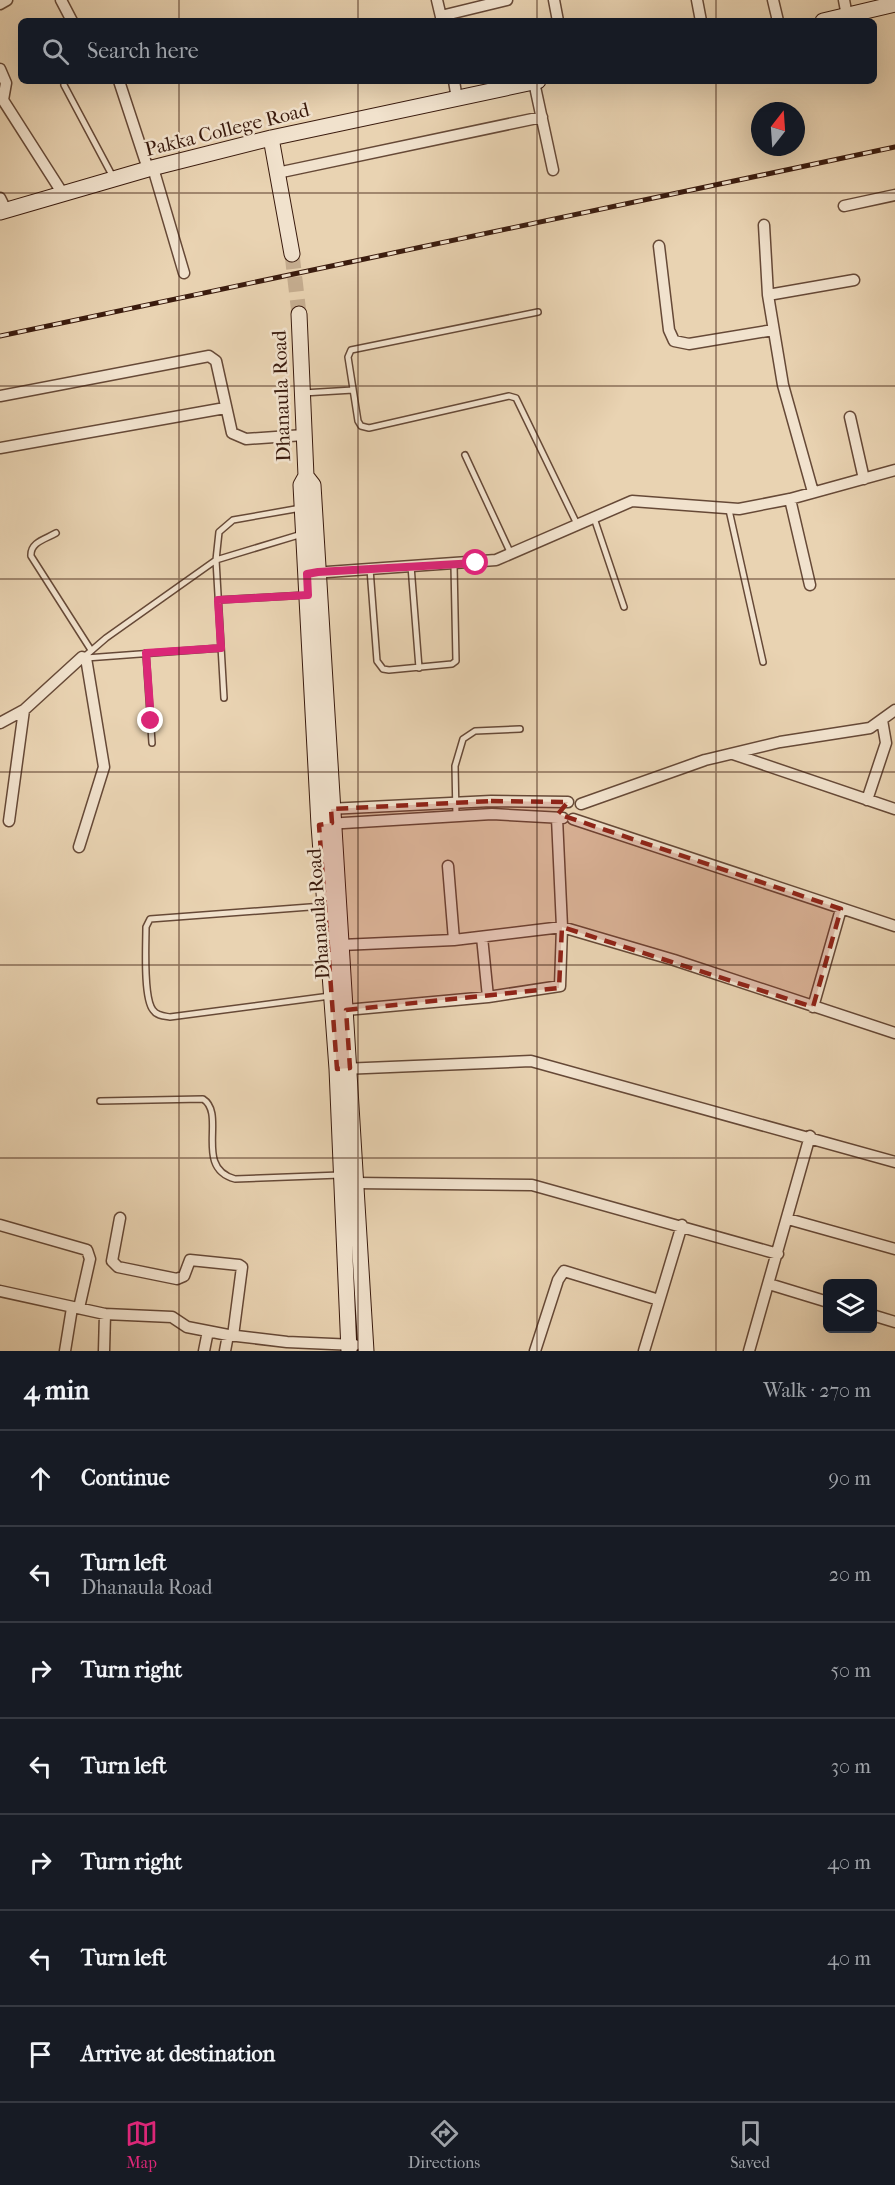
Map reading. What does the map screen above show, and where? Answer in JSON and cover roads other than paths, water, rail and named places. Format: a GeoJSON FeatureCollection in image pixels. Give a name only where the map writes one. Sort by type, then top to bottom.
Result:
{"type":"FeatureCollection","features":[{"type":"Feature","properties":{"kind":"street"},"geometry":{"type":"LineString","coordinates":[[0,4],[7,0]]}},
{"type":"Feature","properties":{"kind":"street"},"geometry":{"type":"LineString","coordinates":[[61,0],[70,18]]}},
{"type":"Feature","properties":{"kind":"street"},"geometry":{"type":"LineString","coordinates":[[437,0],[441,18]]}},
{"type":"Feature","properties":{"kind":"street"},"geometry":{"type":"LineString","coordinates":[[444,18],[507,0]]}},
{"type":"Feature","properties":{"kind":"street"},"geometry":{"type":"LineString","coordinates":[[554,0],[557,18]]}},
{"type":"Feature","properties":{"kind":"street"},"geometry":{"type":"LineString","coordinates":[[697,0],[700,18]]}},
{"type":"Feature","properties":{"kind":"street"},"geometry":{"type":"LineString","coordinates":[[773,0],[777,18]]}},
{"type":"Feature","properties":{"kind":"street"},"geometry":{"type":"LineString","coordinates":[[844,0],[847,16]]}},
{"type":"Feature","properties":{"kind":"street"},"geometry":{"type":"LineString","coordinates":[[837,18],[895,4]]}},
{"type":"Feature","properties":{"kind":"street"},"geometry":{"type":"LineString","coordinates":[[0,69],[6,83],[3,100],[63,194]]}},
{"type":"Feature","properties":{"kind":"street"},"geometry":{"type":"LineString","coordinates":[[120,84],[151,168],[184,273]]}},
{"type":"Feature","properties":{"kind":"street"},"geometry":{"type":"LineString","coordinates":[[454,84],[457,99]]}},
{"type":"Feature","properties":{"kind":"street","name":"Pakka College Road"},"geometry":{"type":"LineString","coordinates":[[2,207],[63,194],[151,168],[271,138],[523,84]]}},
{"type":"Feature","properties":{"kind":"street"},"geometry":{"type":"LineString","coordinates":[[536,84],[553,170]]}},
{"type":"Feature","properties":{"kind":"street"},"geometry":{"type":"LineString","coordinates":[[277,173],[542,117]]}},
{"type":"Feature","properties":{"kind":"street"},"geometry":{"type":"LineString","coordinates":[[271,138],[291,254]]}},
{"type":"Feature","properties":{"kind":"street"},"geometry":{"type":"LineString","coordinates":[[844,206],[895,195]]}},
{"type":"Feature","properties":{"kind":"street"},"geometry":{"type":"LineString","coordinates":[[764,225],[768,295],[783,385],[813,492]]}},
{"type":"Feature","properties":{"kind":"street"},"geometry":{"type":"LineString","coordinates":[[659,246],[669,330],[674,341],[690,345],[773,330]]}},
{"type":"Feature","properties":{"kind":"street"},"geometry":{"type":"LineString","coordinates":[[768,295],[854,280]]}},
{"type":"Feature","properties":{"kind":"street","name":"Dhanaula Road"},"geometry":{"type":"LineString","coordinates":[[299,314],[306,476],[301,485],[304,533],[312,573],[308,595],[325,817],[341,945],[343,1069],[340,1174],[349,1348]]}},
{"type":"Feature","properties":{"kind":"street"},"geometry":{"type":"LineString","coordinates":[[0,396],[209,356],[216,361],[229,426],[238,438],[304,435]]}},
{"type":"Feature","properties":{"kind":"street"},"geometry":{"type":"LineString","coordinates":[[0,448],[225,408]]}},
{"type":"Feature","properties":{"kind":"street"},"geometry":{"type":"LineString","coordinates":[[850,417],[864,479]]}},
{"type":"Feature","properties":{"kind":"street"},"geometry":{"type":"LineString","coordinates":[[312,573],[454,565],[496,560],[622,504],[643,501],[729,510],[790,499],[895,470]]}},
{"type":"Feature","properties":{"kind":"street","name":"Dhanaula Road"},"geometry":{"type":"LineString","coordinates":[[306,476],[313,485],[312,573],[325,817],[324,906],[341,1000]]}},
{"type":"Feature","properties":{"kind":"street"},"geometry":{"type":"LineString","coordinates":[[790,499],[810,585]]}},
{"type":"Feature","properties":{"kind":"street"},"geometry":{"type":"LineString","coordinates":[[0,723],[24,710],[71,665],[87,655],[104,766],[79,847]]}},
{"type":"Feature","properties":{"kind":"street"},"geometry":{"type":"LineString","coordinates":[[9,821],[24,710]]}},
{"type":"Feature","properties":{"kind":"street"},"geometry":{"type":"LineString","coordinates":[[325,817],[456,802],[575,801],[581,804],[680,767],[780,742],[870,728],[895,710]]}},
{"type":"Feature","properties":{"kind":"street"},"geometry":{"type":"LineString","coordinates":[[867,800],[886,743],[882,720]]}},
{"type":"Feature","properties":{"kind":"street"},"geometry":{"type":"LineString","coordinates":[[732,754],[895,809]]}},
{"type":"Feature","properties":{"kind":"street"},"geometry":{"type":"LineString","coordinates":[[568,802],[565,813],[571,819]]}},
{"type":"Feature","properties":{"kind":"street"},"geometry":{"type":"LineString","coordinates":[[571,819],[582,814],[581,804]]}},
{"type":"Feature","properties":{"kind":"street"},"geometry":{"type":"LineString","coordinates":[[325,817],[492,814],[571,819],[895,926]]}},
{"type":"Feature","properties":{"kind":"street"},"geometry":{"type":"LineString","coordinates":[[341,1000],[488,997],[560,986],[562,927],[557,818]]}},
{"type":"Feature","properties":{"kind":"street"},"geometry":{"type":"LineString","coordinates":[[448,866],[454,939]]}},
{"type":"Feature","properties":{"kind":"street"},"geometry":{"type":"LineString","coordinates":[[813,1007],[841,909]]}},
{"type":"Feature","properties":{"kind":"street"},"geometry":{"type":"LineString","coordinates":[[341,945],[482,937],[562,927],[674,960],[895,1033]]}},
{"type":"Feature","properties":{"kind":"street"},"geometry":{"type":"LineString","coordinates":[[482,937],[488,997]]}},
{"type":"Feature","properties":{"kind":"street"},"geometry":{"type":"LineString","coordinates":[[343,1069],[531,1061],[810,1136],[895,1162]]}},
{"type":"Feature","properties":{"kind":"street","name":"Dhanaula Road"},"geometry":{"type":"LineString","coordinates":[[343,1069],[356,1183],[366,1348]]}},
{"type":"Feature","properties":{"kind":"street"},"geometry":{"type":"LineString","coordinates":[[749,1351],[810,1136]]}},
{"type":"Feature","properties":{"kind":"street"},"geometry":{"type":"LineString","coordinates":[[356,1183],[521,1184],[682,1225],[778,1254]]}},
{"type":"Feature","properties":{"kind":"street"},"geometry":{"type":"LineString","coordinates":[[120,1218],[112,1261],[118,1267],[177,1279],[184,1276],[190,1260],[239,1265],[242,1268],[231,1336],[225,1351]]}},
{"type":"Feature","properties":{"kind":"street"},"geometry":{"type":"LineString","coordinates":[[788,1219],[895,1249]]}},
{"type":"Feature","properties":{"kind":"street"},"geometry":{"type":"LineString","coordinates":[[0,1225],[87,1250],[90,1259],[65,1351]]}},
{"type":"Feature","properties":{"kind":"street"},"geometry":{"type":"LineString","coordinates":[[644,1351],[682,1225]]}},
{"type":"Feature","properties":{"kind":"street"},"geometry":{"type":"LineString","coordinates":[[535,1351],[558,1280],[564,1271],[659,1300]]}},
{"type":"Feature","properties":{"kind":"street"},"geometry":{"type":"LineString","coordinates":[[769,1284],[823,1300]]}},
{"type":"Feature","properties":{"kind":"street"},"geometry":{"type":"LineString","coordinates":[[0,1291],[105,1314],[172,1317],[187,1327],[231,1336],[366,1348]]}},
{"type":"Feature","properties":{"kind":"street"},"geometry":{"type":"LineString","coordinates":[[104,1351],[105,1314]]}},
{"type":"Feature","properties":{"kind":"street"},"geometry":{"type":"LineString","coordinates":[[877,1316],[895,1322]]}},
{"type":"Feature","properties":{"kind":"street"},"geometry":{"type":"LineString","coordinates":[[204,1351],[208,1331]]}},
{"type":"Feature","properties":{"kind":"lane"},"geometry":{"type":"LineString","coordinates":[[64,85],[114,179]]}},
{"type":"Feature","properties":{"kind":"lane"},"geometry":{"type":"LineString","coordinates":[[538,312],[351,350],[348,357],[358,421],[365,428],[509,396],[516,398],[577,524]]}},
{"type":"Feature","properties":{"kind":"lane"},"geometry":{"type":"LineString","coordinates":[[302,393],[353,390]]}},
{"type":"Feature","properties":{"kind":"lane"},"geometry":{"type":"LineString","coordinates":[[465,454],[511,554]]}},
{"type":"Feature","properties":{"kind":"lane"},"geometry":{"type":"LineString","coordinates":[[224,698],[216,560],[219,531],[233,520],[303,508]]}},
{"type":"Feature","properties":{"kind":"lane"},"geometry":{"type":"LineString","coordinates":[[729,510],[763,662]]}},
{"type":"Feature","properties":{"kind":"lane"},"geometry":{"type":"LineString","coordinates":[[594,516],[624,607]]}},
{"type":"Feature","properties":{"kind":"lane"},"geometry":{"type":"LineString","coordinates":[[87,655],[216,560],[304,533]]}},
{"type":"Feature","properties":{"kind":"lane"},"geometry":{"type":"LineString","coordinates":[[56,534],[35,544],[31,556],[87,655]]}},
{"type":"Feature","properties":{"kind":"lane"},"geometry":{"type":"LineString","coordinates":[[370,568],[379,665],[389,670],[452,664],[456,661],[454,565]]}},
{"type":"Feature","properties":{"kind":"lane"},"geometry":{"type":"LineString","coordinates":[[411,566],[419,668]]}},
{"type":"Feature","properties":{"kind":"lane"},"geometry":{"type":"LineString","coordinates":[[218,600],[308,595]]}},
{"type":"Feature","properties":{"kind":"lane"},"geometry":{"type":"LineString","coordinates":[[87,655],[221,648]]}},
{"type":"Feature","properties":{"kind":"lane"},"geometry":{"type":"LineString","coordinates":[[146,653],[152,743]]}},
{"type":"Feature","properties":{"kind":"lane"},"geometry":{"type":"LineString","coordinates":[[456,816],[455,766],[463,739],[475,731],[520,729]]}},
{"type":"Feature","properties":{"kind":"lane"},"geometry":{"type":"LineString","coordinates":[[324,906],[150,919],[146,927],[148,994],[153,1010],[161,1016],[170,1017],[341,1000]]}},
{"type":"Feature","properties":{"kind":"lane"},"geometry":{"type":"LineString","coordinates":[[100,1101],[203,1099],[209,1106],[214,1160],[226,1177],[235,1179],[340,1174]]}},
{"type":"Feature","properties":{"kind":"tunnel"},"geometry":{"type":"LineString","coordinates":[[292,254],[299,314]]}},
{"type":"Feature","properties":{"kind":"railway"},"geometry":{"type":"LineString","coordinates":[[0,336],[895,147]]}}]}
